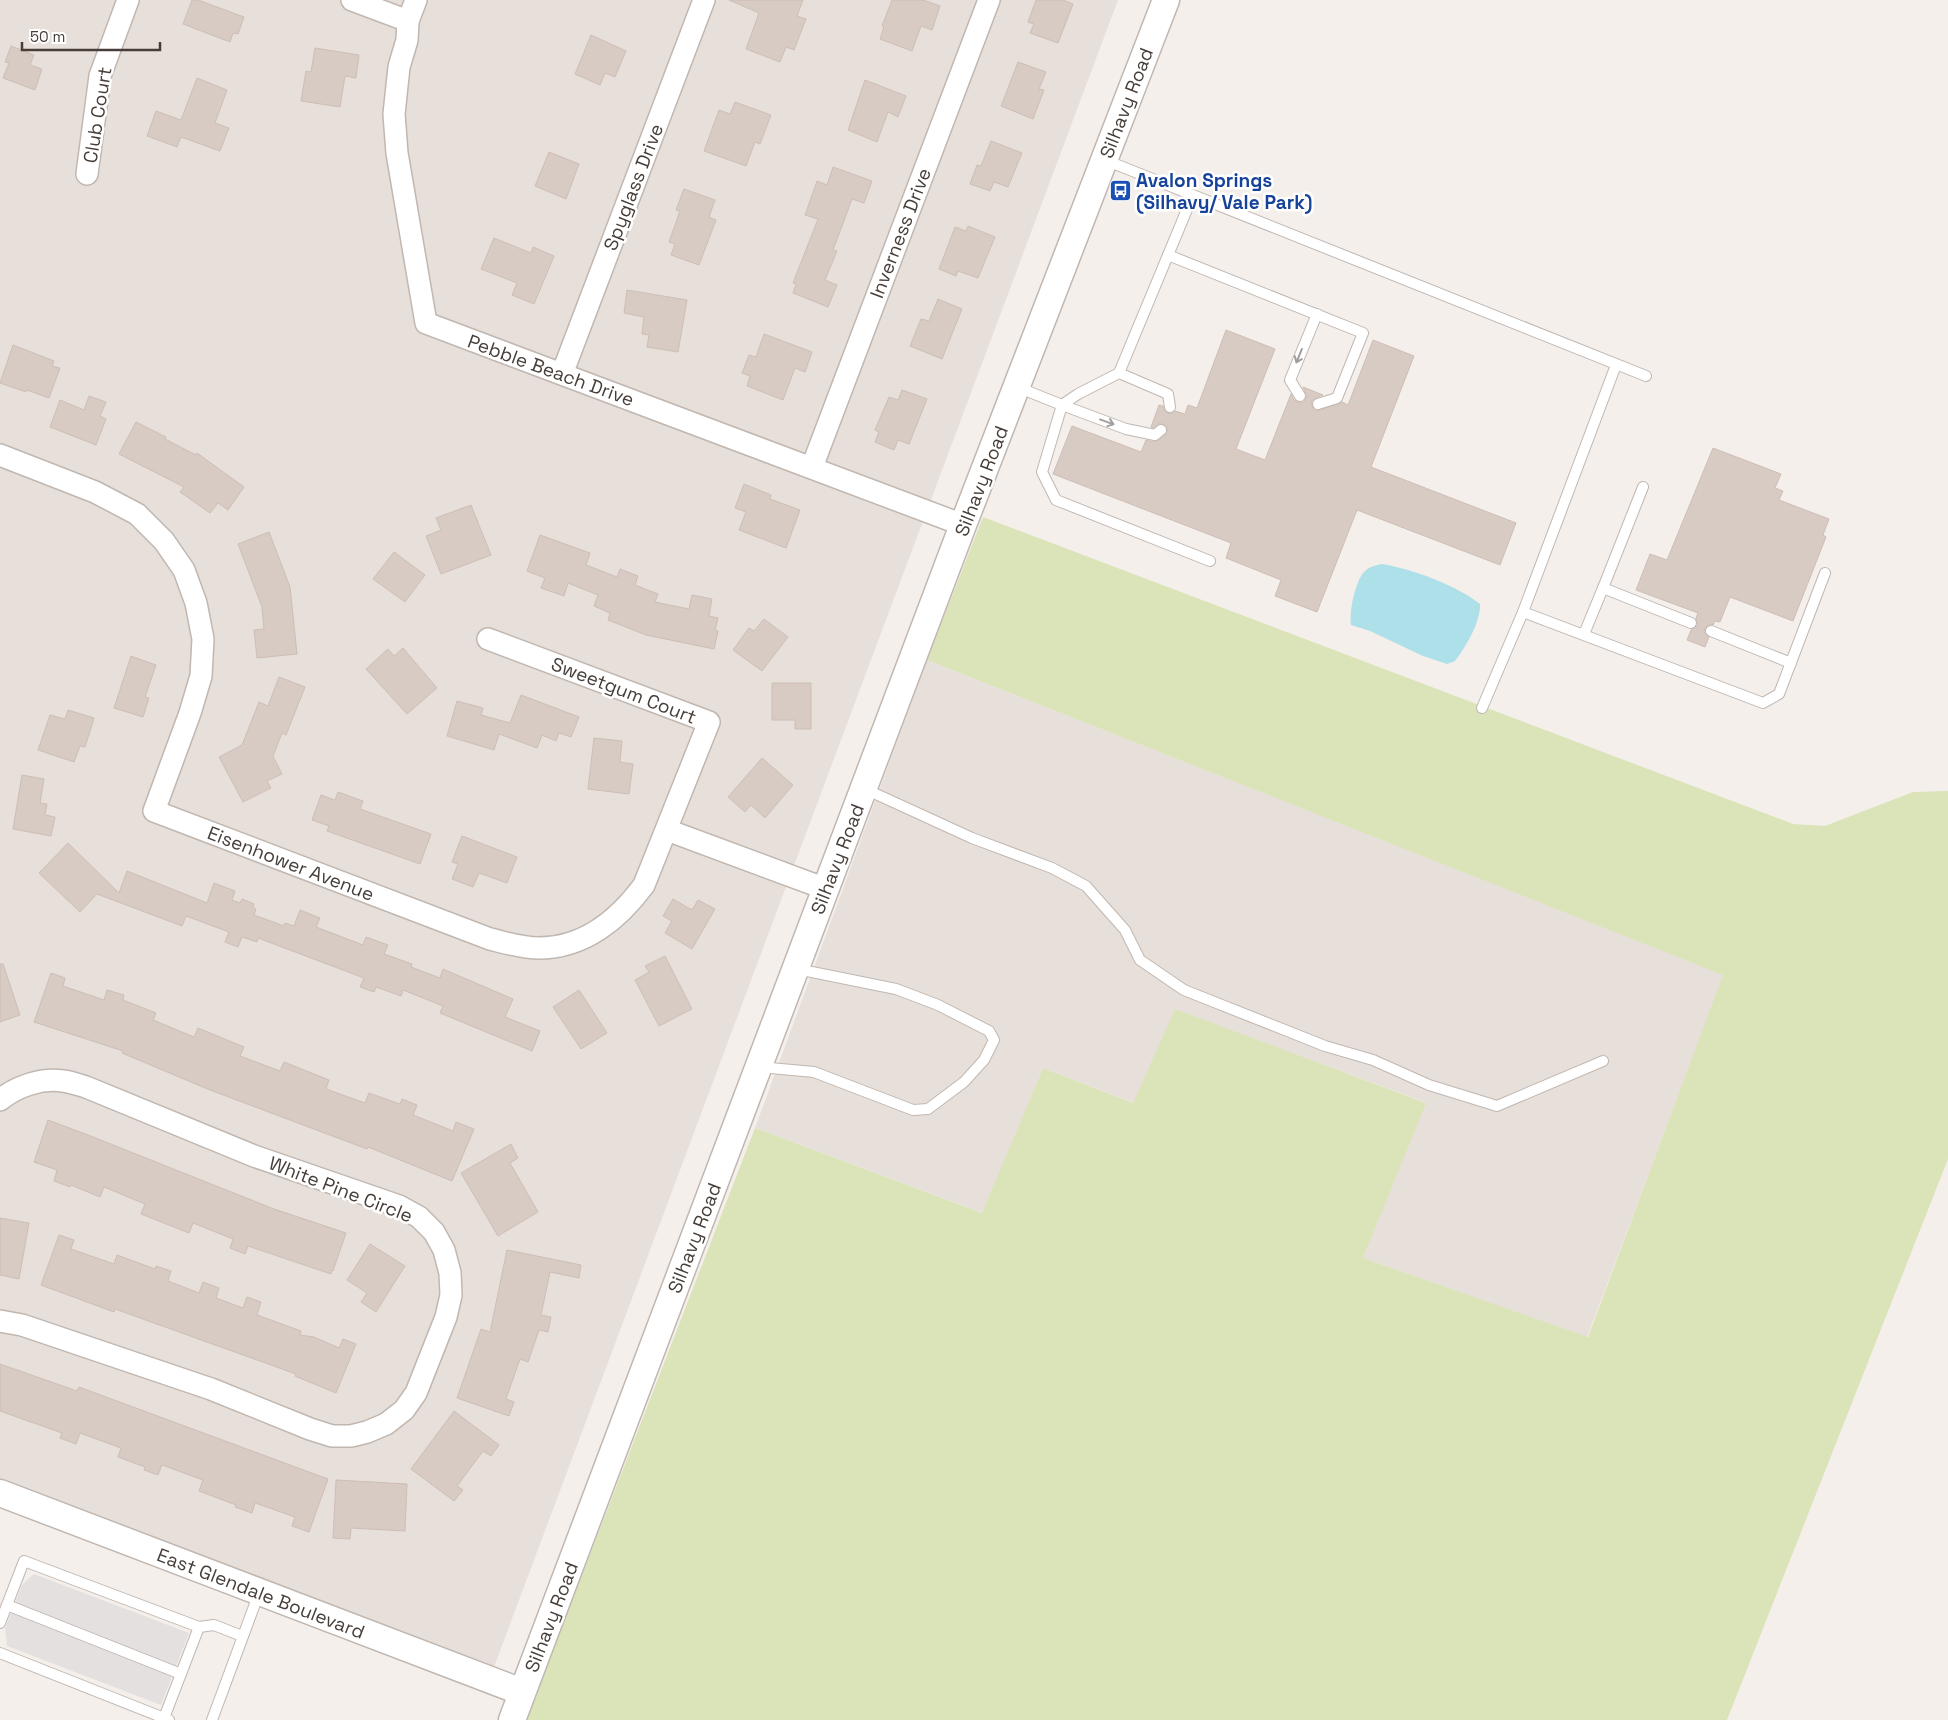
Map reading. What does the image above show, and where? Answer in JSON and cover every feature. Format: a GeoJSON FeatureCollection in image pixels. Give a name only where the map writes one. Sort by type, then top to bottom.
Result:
{"type":"FeatureCollection","features":[{"type":"Feature","properties":{"kind":"street","name":"Club Court"},"geometry":{"type":"LineString","coordinates":[[87,174],[100,76],[128,0]]}},
{"type":"Feature","properties":{"kind":"street"},"geometry":{"type":"LineString","coordinates":[[352,0],[408,21],[416,0]]}},
{"type":"Feature","properties":{"kind":"street","name":"Spyglass Drive"},"geometry":{"type":"LineString","coordinates":[[562,374],[704,0]]}},
{"type":"Feature","properties":{"kind":"street","name":"Inverness Drive"},"geometry":{"type":"LineString","coordinates":[[812,467],[989,0]]}},
{"type":"Feature","properties":{"kind":"street","name":"Silhavy Road"},"geometry":{"type":"LineString","coordinates":[[512,1720],[964,525],[1166,0]]}},
{"type":"Feature","properties":{"kind":"street","name":"Pebble Beach Drive"},"geometry":{"type":"LineString","coordinates":[[408,21],[407,40],[399,67],[394,114],[397,153],[426,324],[964,525]]}},
{"type":"Feature","properties":{"kind":"street","name":"Eisenhower Avenue"},"geometry":{"type":"LineString","coordinates":[[0,455],[95,492],[137,514],[164,541],[184,570],[196,603],[203,639],[201,676],[190,713],[154,811],[490,939],[515,946],[540,948],[566,943],[593,934],[613,920],[644,885],[667,830]]}},
{"type":"Feature","properties":{"kind":"street","name":"Sweetgum Court"},"geometry":{"type":"LineString","coordinates":[[488,639],[709,722],[667,830]]}},
{"type":"Feature","properties":{"kind":"street"},"geometry":{"type":"LineString","coordinates":[[667,830],[826,889]]}},
{"type":"Feature","properties":{"kind":"street","name":"White Pine Circle"},"geometry":{"type":"LineString","coordinates":[[0,1100],[8,1093],[34,1084],[63,1081],[79,1085],[254,1156],[399,1206],[419,1217],[434,1232],[444,1250],[450,1273],[451,1287],[446,1317],[412,1398],[404,1410],[386,1424],[351,1436],[332,1436],[310,1429],[212,1389],[22,1325],[0,1321]]}},
{"type":"Feature","properties":{"kind":"street","name":"East Glendale Boulevard"},"geometry":{"type":"LineString","coordinates":[[0,1493],[522,1692]]}},
{"type":"Feature","properties":{"kind":"lane"},"geometry":{"type":"LineString","coordinates":[[1104,160],[1646,376]]}},
{"type":"Feature","properties":{"kind":"lane"},"geometry":{"type":"LineString","coordinates":[[1193,195],[1119,373],[1078,394],[1062,405],[1042,472],[1056,500],[1210,561]]}},
{"type":"Feature","properties":{"kind":"lane"},"geometry":{"type":"LineString","coordinates":[[1168,255],[1363,333],[1337,398],[1318,404]]}},
{"type":"Feature","properties":{"kind":"lane"},"geometry":{"type":"LineString","coordinates":[[1300,396],[1290,380],[1317,314]]}},
{"type":"Feature","properties":{"kind":"lane"},"geometry":{"type":"LineString","coordinates":[[1482,708],[1522,612],[1616,365]]}},
{"type":"Feature","properties":{"kind":"lane"},"geometry":{"type":"LineString","coordinates":[[1119,373],[1168,394],[1170,407]]}},
{"type":"Feature","properties":{"kind":"lane"},"geometry":{"type":"LineString","coordinates":[[1017,387],[1126,429],[1155,435],[1161,430]]}},
{"type":"Feature","properties":{"kind":"lane"},"geometry":{"type":"LineString","coordinates":[[1584,634],[1642,487]]}},
{"type":"Feature","properties":{"kind":"lane"},"geometry":{"type":"LineString","coordinates":[[1522,612],[1764,703],[1779,694],[1825,573]]}},
{"type":"Feature","properties":{"kind":"lane"},"geometry":{"type":"LineString","coordinates":[[1603,588],[1691,623]]}},
{"type":"Feature","properties":{"kind":"lane"},"geometry":{"type":"LineString","coordinates":[[1711,631],[1790,663]]}},
{"type":"Feature","properties":{"kind":"lane"},"geometry":{"type":"LineString","coordinates":[[864,789],[972,838],[1052,868],[1086,886],[1125,930],[1140,960],[1184,990],[1325,1046],[1373,1060],[1429,1084],[1497,1106],[1603,1062]]}},
{"type":"Feature","properties":{"kind":"lane"},"geometry":{"type":"LineString","coordinates":[[759,1067],[814,1072],[913,1110],[928,1109],[964,1082],[984,1060],[994,1040],[989,1031],[938,1005],[896,989],[796,968]]}},
{"type":"Feature","properties":{"kind":"lane"},"geometry":{"type":"LineString","coordinates":[[0,1623],[24,1561],[199,1627],[214,1625],[242,1636]]}},
{"type":"Feature","properties":{"kind":"lane"},"geometry":{"type":"LineString","coordinates":[[212,1720],[259,1592]]}},
{"type":"Feature","properties":{"kind":"lane"},"geometry":{"type":"LineString","coordinates":[[7,1605],[181,1674]]}},
{"type":"Feature","properties":{"kind":"lane"},"geometry":{"type":"LineString","coordinates":[[0,1653],[167,1719],[181,1674],[199,1627]]}},
{"type":"Feature","properties":{"kind":"shaded area"},"geometry":{"type":"Polygon","coordinates":[[[0,0],[1118,0],[494,1667],[0,1479],[0,0]]]}},
{"type":"Feature","properties":{"kind":"shaded area"},"geometry":{"type":"Polygon","coordinates":[[[927,660],[1724,975],[1587,1337],[1363,1258],[1425,1102],[1176,1010],[1134,1103],[1043,1068],[983,1213],[755,1128],[927,660]]]}},
{"type":"Feature","properties":{"kind":"shaded area"},"geometry":{"type":"Polygon","coordinates":[[[34,1574],[189,1633],[161,1705],[7,1646],[5,1629],[22,1585],[34,1574]]]}},
{"type":"Feature","properties":{"kind":"green space"},"geometry":{"type":"Polygon","coordinates":[[[983,517],[1793,824],[1825,826],[1913,792],[1948,791],[1948,1159],[1727,1720],[526,1720],[755,1128],[982,1213],[1043,1068],[1133,1103],[1175,1009],[1426,1103],[1363,1258],[1588,1337],[1723,975],[927,660],[983,517]]]}},
{"type":"Feature","properties":{"kind":"water"},"geometry":{"type":"Polygon","coordinates":[[[1382,564],[1406,569],[1447,584],[1480,604],[1480,611],[1475,626],[1464,649],[1455,661],[1447,664],[1423,656],[1370,631],[1351,625],[1353,597],[1361,577],[1368,569],[1382,564]]]}},
{"type":"Feature","properties":{"kind":"building"},"geometry":{"type":"Polygon","coordinates":[[[192,0],[198,0],[244,17],[238,34],[233,33],[230,42],[183,24],[192,0]]]}},
{"type":"Feature","properties":{"kind":"building"},"geometry":{"type":"Polygon","coordinates":[[[729,0],[803,0],[797,16],[806,19],[794,50],[786,47],[780,62],[746,49],[759,13],[729,0]]]}},
{"type":"Feature","properties":{"kind":"building"},"geometry":{"type":"Polygon","coordinates":[[[892,0],[923,0],[940,6],[932,30],[921,26],[912,51],[880,39],[884,27],[882,26],[892,0]]]}},
{"type":"Feature","properties":{"kind":"building"},"geometry":{"type":"Polygon","coordinates":[[[1036,0],[1063,0],[1073,4],[1058,43],[1030,33],[1034,24],[1028,22],[1036,0]]]}},
{"type":"Feature","properties":{"kind":"building"},"geometry":{"type":"Polygon","coordinates":[[[591,35],[626,51],[615,77],[605,73],[600,85],[575,74],[591,35]]]}},
{"type":"Feature","properties":{"kind":"building"},"geometry":{"type":"Polygon","coordinates":[[[11,46],[34,55],[30,65],[42,69],[35,90],[3,78],[9,63],[5,62],[11,46]]]}},
{"type":"Feature","properties":{"kind":"building"},"geometry":{"type":"Polygon","coordinates":[[[315,48],[359,55],[356,78],[345,76],[340,107],[301,101],[306,71],[311,72],[315,48]]]}},
{"type":"Feature","properties":{"kind":"building"},"geometry":{"type":"Polygon","coordinates":[[[1018,62],[1046,72],[1039,89],[1044,90],[1033,119],[1001,106],[1018,62]]]}},
{"type":"Feature","properties":{"kind":"building"},"geometry":{"type":"Polygon","coordinates":[[[197,78],[227,90],[215,123],[229,128],[220,151],[181,137],[177,147],[147,136],[156,111],[181,120],[197,78]]]}},
{"type":"Feature","properties":{"kind":"building"},"geometry":{"type":"Polygon","coordinates":[[[865,80],[906,96],[898,117],[888,112],[877,142],[848,130],[865,80]]]}},
{"type":"Feature","properties":{"kind":"building"},"geometry":{"type":"Polygon","coordinates":[[[735,102],[771,115],[760,144],[755,142],[746,166],[704,151],[719,110],[730,114],[735,102]]]}},
{"type":"Feature","properties":{"kind":"building"},"geometry":{"type":"Polygon","coordinates":[[[991,141],[1022,153],[1008,187],[994,182],[990,191],[970,184],[977,165],[981,166],[991,141]]]}},
{"type":"Feature","properties":{"kind":"building"},"geometry":{"type":"Polygon","coordinates":[[[549,152],[579,164],[566,199],[535,186],[549,152]]]}},
{"type":"Feature","properties":{"kind":"building"},"geometry":{"type":"Polygon","coordinates":[[[833,167],[872,181],[864,203],[852,199],[833,250],[837,251],[825,280],[837,285],[828,307],[793,293],[796,284],[793,283],[818,219],[805,215],[817,181],[827,185],[833,167]]]}},
{"type":"Feature","properties":{"kind":"building"},"geometry":{"type":"Polygon","coordinates":[[[684,189],[715,200],[709,217],[716,220],[699,265],[671,255],[675,244],[669,242],[680,211],[676,210],[684,189]]]}},
{"type":"Feature","properties":{"kind":"building"},"geometry":{"type":"Polygon","coordinates":[[[968,226],[995,237],[978,278],[958,271],[956,276],[939,269],[955,227],[966,231],[968,226]]]}},
{"type":"Feature","properties":{"kind":"building"},"geometry":{"type":"Polygon","coordinates":[[[494,238],[531,253],[533,247],[554,256],[534,304],[512,295],[517,283],[481,269],[494,238]]]}},
{"type":"Feature","properties":{"kind":"building"},"geometry":{"type":"Polygon","coordinates":[[[627,290],[687,300],[678,352],[647,347],[649,335],[642,334],[644,317],[624,313],[627,290]]]}},
{"type":"Feature","properties":{"kind":"building"},"geometry":{"type":"Polygon","coordinates":[[[938,299],[962,309],[942,359],[910,346],[921,319],[929,321],[938,299]]]}},
{"type":"Feature","properties":{"kind":"building"},"geometry":{"type":"Polygon","coordinates":[[[1226,330],[1275,349],[1236,449],[1265,460],[1291,394],[1294,400],[1300,403],[1304,402],[1307,396],[1303,387],[1323,395],[1311,402],[1313,409],[1317,411],[1342,402],[1348,405],[1373,340],[1414,356],[1371,467],[1516,523],[1500,565],[1357,510],[1317,612],[1275,596],[1281,580],[1226,558],[1231,543],[1053,474],[1072,426],[1141,452],[1146,440],[1154,442],[1159,440],[1167,433],[1167,426],[1160,423],[1153,428],[1151,427],[1159,405],[1163,406],[1165,412],[1171,414],[1175,411],[1185,414],[1188,405],[1197,408],[1226,330]]]}},
{"type":"Feature","properties":{"kind":"building"},"geometry":{"type":"Polygon","coordinates":[[[764,334],[812,352],[805,372],[795,368],[783,400],[747,386],[750,376],[742,373],[749,355],[756,357],[764,334]]]}},
{"type":"Feature","properties":{"kind":"building"},"geometry":{"type":"Polygon","coordinates":[[[13,345],[54,361],[52,366],[60,368],[49,398],[0,383],[13,345]]]}},
{"type":"Feature","properties":{"kind":"building"},"geometry":{"type":"Polygon","coordinates":[[[902,390],[927,399],[909,444],[898,440],[894,450],[875,442],[879,432],[875,430],[889,397],[898,400],[902,390]]]}},
{"type":"Feature","properties":{"kind":"building"},"geometry":{"type":"Polygon","coordinates":[[[89,396],[106,402],[100,416],[106,419],[96,445],[50,427],[60,400],[84,410],[89,396]]]}},
{"type":"Feature","properties":{"kind":"building"},"geometry":{"type":"Polygon","coordinates":[[[136,422],[196,455],[197,453],[244,487],[228,510],[218,503],[210,513],[180,492],[184,487],[119,454],[136,422]]]}},
{"type":"Feature","properties":{"kind":"building"},"geometry":{"type":"Polygon","coordinates":[[[1713,448],[1781,474],[1775,488],[1783,491],[1779,500],[1829,519],[1823,535],[1826,537],[1793,621],[1730,597],[1720,622],[1715,621],[1713,625],[1710,624],[1705,628],[1704,632],[1709,637],[1705,647],[1687,640],[1691,630],[1698,625],[1696,618],[1698,613],[1636,590],[1650,554],[1667,560],[1713,448]]]}},
{"type":"Feature","properties":{"kind":"building"},"geometry":{"type":"Polygon","coordinates":[[[744,484],[771,495],[770,499],[800,510],[786,548],[739,530],[746,512],[735,508],[744,484]]]}},
{"type":"Feature","properties":{"kind":"building"},"geometry":{"type":"Polygon","coordinates":[[[471,505],[491,555],[441,574],[426,536],[441,530],[436,518],[471,505]]]}},
{"type":"Feature","properties":{"kind":"building"},"geometry":{"type":"Polygon","coordinates":[[[269,532],[290,587],[297,654],[257,658],[254,630],[264,629],[262,607],[238,544],[269,532]]]}},
{"type":"Feature","properties":{"kind":"building"},"geometry":{"type":"Polygon","coordinates":[[[540,535],[590,553],[586,565],[617,577],[620,569],[638,576],[635,585],[658,594],[655,602],[689,609],[692,595],[712,599],[709,616],[718,618],[715,630],[718,631],[714,649],[646,635],[608,620],[610,613],[594,606],[598,595],[568,583],[564,596],[541,588],[545,578],[527,571],[540,535]]]}},
{"type":"Feature","properties":{"kind":"building"},"geometry":{"type":"Polygon","coordinates":[[[394,552],[425,575],[405,602],[373,579],[394,552]]]}},
{"type":"Feature","properties":{"kind":"building"},"geometry":{"type":"Polygon","coordinates":[[[764,619],[788,637],[762,671],[733,650],[749,628],[754,631],[764,619]]]}},
{"type":"Feature","properties":{"kind":"building"},"geometry":{"type":"Polygon","coordinates":[[[403,648],[437,688],[407,714],[366,669],[388,649],[394,656],[403,648]]]}},
{"type":"Feature","properties":{"kind":"building"},"geometry":{"type":"Polygon","coordinates":[[[131,656],[156,665],[145,697],[149,698],[143,717],[114,708],[131,656]]]}},
{"type":"Feature","properties":{"kind":"building"},"geometry":{"type":"Polygon","coordinates":[[[279,677],[305,687],[286,735],[282,733],[273,756],[282,774],[267,781],[271,788],[243,802],[219,757],[242,745],[259,702],[268,706],[279,677]]]}},
{"type":"Feature","properties":{"kind":"building"},"geometry":{"type":"Polygon","coordinates":[[[772,683],[811,683],[811,729],[795,729],[795,720],[772,720],[772,683]]]}},
{"type":"Feature","properties":{"kind":"building"},"geometry":{"type":"Polygon","coordinates":[[[521,695],[579,717],[571,737],[559,733],[556,741],[542,735],[537,748],[499,734],[494,750],[447,736],[457,701],[483,708],[481,715],[510,723],[521,695]]]}},
{"type":"Feature","properties":{"kind":"building"},"geometry":{"type":"Polygon","coordinates":[[[68,710],[94,718],[85,747],[80,746],[74,762],[38,750],[50,715],[65,719],[68,710]]]}},
{"type":"Feature","properties":{"kind":"building"},"geometry":{"type":"Polygon","coordinates":[[[594,738],[622,741],[620,762],[633,764],[629,794],[588,789],[594,738]]]}},
{"type":"Feature","properties":{"kind":"building"},"geometry":{"type":"Polygon","coordinates":[[[762,758],[793,785],[765,818],[751,805],[745,812],[728,797],[762,758]]]}},
{"type":"Feature","properties":{"kind":"building"},"geometry":{"type":"Polygon","coordinates":[[[22,775],[44,779],[40,803],[47,804],[45,815],[55,817],[51,836],[13,829],[22,775]]]}},
{"type":"Feature","properties":{"kind":"building"},"geometry":{"type":"Polygon","coordinates":[[[338,792],[363,801],[360,809],[431,834],[420,864],[327,831],[329,826],[312,820],[321,795],[335,800],[338,792]]]}},
{"type":"Feature","properties":{"kind":"building"},"geometry":{"type":"Polygon","coordinates":[[[462,836],[517,857],[507,883],[479,873],[473,887],[452,879],[458,864],[452,862],[462,836]]]}},
{"type":"Feature","properties":{"kind":"building"},"geometry":{"type":"Polygon","coordinates":[[[68,843],[119,893],[127,871],[207,903],[214,883],[235,891],[232,900],[240,903],[242,899],[254,904],[253,907],[256,909],[254,915],[284,926],[285,923],[294,926],[300,910],[320,918],[316,927],[363,945],[366,937],[388,945],[384,954],[412,964],[411,967],[440,978],[443,969],[513,999],[505,1017],[540,1031],[532,1051],[440,1013],[443,1006],[403,990],[401,996],[376,987],[374,992],[360,987],[364,978],[258,938],[257,942],[242,937],[238,947],[225,942],[229,932],[186,916],[182,926],[97,894],[80,912],[39,873],[68,843]]]}},
{"type":"Feature","properties":{"kind":"building"},"geometry":{"type":"Polygon","coordinates":[[[673,899],[692,910],[698,900],[715,909],[692,949],[665,933],[672,921],[663,916],[673,899]]]}},
{"type":"Feature","properties":{"kind":"building"},"geometry":{"type":"Polygon","coordinates":[[[665,956],[692,1009],[659,1026],[635,980],[649,972],[645,966],[665,956]]]}},
{"type":"Feature","properties":{"kind":"building"},"geometry":{"type":"Polygon","coordinates":[[[0,964],[3,964],[20,1015],[0,1022],[0,964]]]}},
{"type":"Feature","properties":{"kind":"building"},"geometry":{"type":"Polygon","coordinates":[[[51,973],[65,978],[63,986],[104,1000],[107,990],[124,995],[123,1000],[156,1013],[153,1020],[194,1037],[198,1028],[244,1047],[240,1056],[280,1071],[284,1062],[329,1080],[326,1089],[365,1103],[369,1093],[400,1104],[402,1099],[417,1105],[413,1115],[453,1131],[456,1122],[474,1129],[452,1181],[368,1147],[367,1149],[210,1090],[122,1053],[123,1051],[34,1022],[51,973]]]}},
{"type":"Feature","properties":{"kind":"building"},"geometry":{"type":"Polygon","coordinates":[[[579,990],[607,1033],[581,1049],[553,1007],[579,990]]]}},
{"type":"Feature","properties":{"kind":"building"},"geometry":{"type":"Polygon","coordinates":[[[48,1120],[274,1209],[346,1233],[333,1271],[331,1274],[248,1246],[245,1254],[230,1248],[233,1239],[193,1223],[189,1233],[141,1214],[145,1204],[104,1187],[100,1197],[71,1185],[70,1187],[54,1181],[57,1170],[34,1162],[48,1120]]]}},
{"type":"Feature","properties":{"kind":"building"},"geometry":{"type":"Polygon","coordinates":[[[511,1144],[518,1158],[510,1163],[538,1212],[498,1236],[461,1173],[511,1144]]]}},
{"type":"Feature","properties":{"kind":"building"},"geometry":{"type":"Polygon","coordinates":[[[0,1218],[29,1223],[19,1279],[0,1275],[0,1218]]]}},
{"type":"Feature","properties":{"kind":"building"},"geometry":{"type":"Polygon","coordinates":[[[59,1235],[74,1240],[71,1249],[114,1264],[117,1255],[155,1269],[156,1266],[171,1271],[168,1281],[199,1293],[203,1282],[219,1288],[216,1298],[243,1308],[247,1297],[261,1302],[257,1315],[301,1331],[300,1335],[314,1337],[339,1348],[343,1339],[356,1344],[336,1393],[295,1376],[296,1374],[115,1309],[114,1312],[41,1285],[59,1235]]]}},
{"type":"Feature","properties":{"kind":"building"},"geometry":{"type":"Polygon","coordinates":[[[370,1244],[405,1266],[376,1312],[361,1302],[367,1293],[347,1280],[370,1244]]]}},
{"type":"Feature","properties":{"kind":"building"},"geometry":{"type":"Polygon","coordinates":[[[507,1250],[581,1265],[579,1278],[550,1272],[541,1315],[551,1317],[548,1332],[539,1330],[528,1362],[520,1359],[506,1399],[514,1402],[509,1416],[457,1398],[481,1329],[490,1332],[507,1250]]]}},
{"type":"Feature","properties":{"kind":"building"},"geometry":{"type":"Polygon","coordinates":[[[0,1364],[77,1391],[79,1387],[328,1479],[309,1532],[292,1526],[295,1517],[255,1503],[252,1513],[199,1491],[203,1480],[162,1465],[158,1475],[144,1470],[145,1467],[118,1457],[121,1448],[80,1433],[76,1444],[60,1438],[62,1433],[0,1411],[0,1364]]]}},
{"type":"Feature","properties":{"kind":"building"},"geometry":{"type":"Polygon","coordinates":[[[454,1411],[499,1445],[491,1456],[483,1451],[457,1486],[463,1490],[454,1501],[411,1469],[454,1411]]]}},
{"type":"Feature","properties":{"kind":"building"},"geometry":{"type":"Polygon","coordinates":[[[336,1480],[407,1484],[405,1531],[351,1528],[350,1539],[333,1538],[336,1480]]]}},
{"type":"Feature","properties":{"kind":"place","name":"Avalon Springs (Silhavy/ Vale Park)"},"geometry":{"type":"Point","coordinates":[1120,191]}}]}
